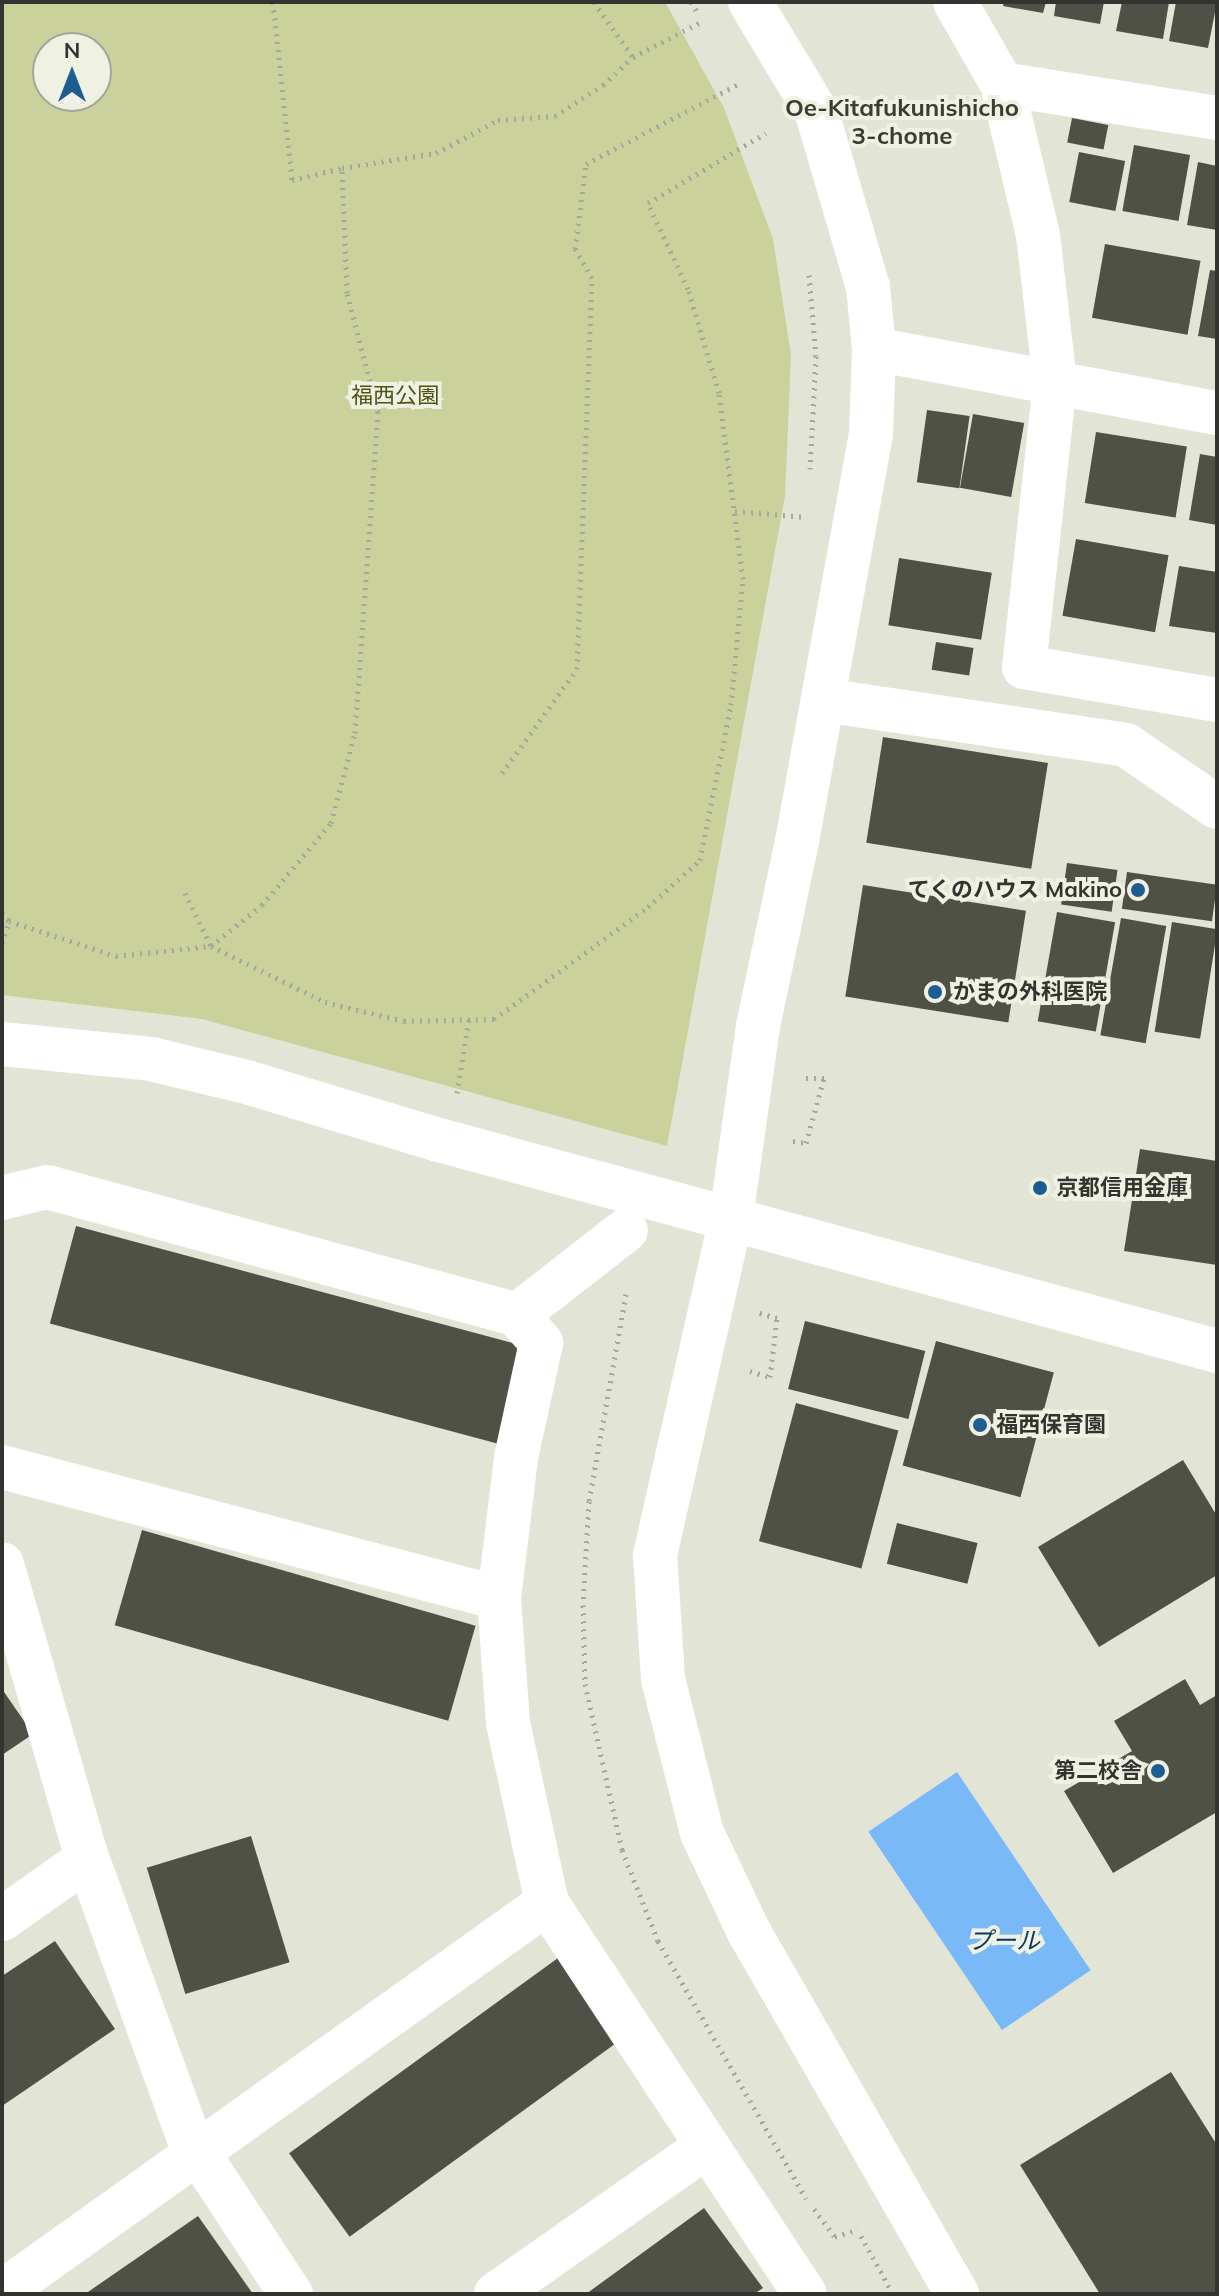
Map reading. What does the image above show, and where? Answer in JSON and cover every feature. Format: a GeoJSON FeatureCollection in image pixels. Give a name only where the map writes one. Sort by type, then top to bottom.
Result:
{"type":"FeatureCollection","features":[{"type":"Feature","properties":{"kind":"street"},"geometry":{"type":"LineString","coordinates":[[750,2],[817,113],[868,287],[874,349],[871,434],[823,700],[758,1026],[731,1218],[655,1555],[663,1679],[702,1833],[749,1932],[957,2294]]}},
{"type":"Feature","properties":{"kind":"street"},"geometry":{"type":"LineString","coordinates":[[955,2],[1002,84],[1038,235],[1055,382],[1024,667],[1217,700]]}},
{"type":"Feature","properties":{"kind":"street"},"geometry":{"type":"LineString","coordinates":[[1002,84],[1217,118]]}},
{"type":"Feature","properties":{"kind":"street"},"geometry":{"type":"LineString","coordinates":[[874,349],[1217,413]]}},
{"type":"Feature","properties":{"kind":"street"},"geometry":{"type":"LineString","coordinates":[[823,700],[1126,745],[1217,807]]}},
{"type":"Feature","properties":{"kind":"street"},"geometry":{"type":"LineString","coordinates":[[2,1044],[165,1062],[1217,1351]]}},
{"type":"Feature","properties":{"kind":"street"},"geometry":{"type":"LineString","coordinates":[[2,1198],[47,1187],[517,1315],[541,1343],[516,1458],[499,1598],[508,1723],[547,1903],[805,2294]]}},
{"type":"Feature","properties":{"kind":"street"},"geometry":{"type":"LineString","coordinates":[[517,1315],[626,1230]]}},
{"type":"Feature","properties":{"kind":"street"},"geometry":{"type":"LineString","coordinates":[[2,1467],[499,1598]]}},
{"type":"Feature","properties":{"kind":"street"},"geometry":{"type":"LineString","coordinates":[[3,1574],[87,1859],[197,2149],[291,2294]]}},
{"type":"Feature","properties":{"kind":"street"},"geometry":{"type":"LineString","coordinates":[[2,1919],[87,1859]]}},
{"type":"Feature","properties":{"kind":"street"},"geometry":{"type":"LineString","coordinates":[[2,2292],[197,2149],[547,1903]]}},
{"type":"Feature","properties":{"kind":"street"},"geometry":{"type":"LineString","coordinates":[[496,2294],[707,2146]]}},
{"type":"Feature","properties":{"kind":"path"},"geometry":{"type":"LineString","coordinates":[[273,2],[292,180],[342,168],[436,153],[498,120],[555,116],[603,85],[633,57],[703,21]]}},
{"type":"Feature","properties":{"kind":"path"},"geometry":{"type":"LineString","coordinates":[[594,2],[633,57]]}},
{"type":"Feature","properties":{"kind":"path"},"geometry":{"type":"LineString","coordinates":[[691,2],[711,33]]}},
{"type":"Feature","properties":{"kind":"path"},"geometry":{"type":"LineString","coordinates":[[733,70],[747,92]]}},
{"type":"Feature","properties":{"kind":"path"},"geometry":{"type":"LineString","coordinates":[[502,773],[577,669],[592,278],[575,249],[586,164],[741,82]]}},
{"type":"Feature","properties":{"kind":"path"},"geometry":{"type":"LineString","coordinates":[[762,122],[771,147]]}},
{"type":"Feature","properties":{"kind":"path"},"geometry":{"type":"LineString","coordinates":[[2,913],[9,921],[116,956],[211,946],[325,1002],[404,1021],[494,1019],[648,907],[700,860],[731,705],[743,579],[719,393],[688,289],[648,203],[766,133]]}},
{"type":"Feature","properties":{"kind":"path"},"geometry":{"type":"LineString","coordinates":[[211,946],[262,905],[331,823],[355,733],[378,412],[347,293],[342,168]]}},
{"type":"Feature","properties":{"kind":"path"},"geometry":{"type":"LineString","coordinates":[[808,270],[816,356],[810,473]]}},
{"type":"Feature","properties":{"kind":"path"},"geometry":{"type":"LineString","coordinates":[[806,532],[809,502]]}},
{"type":"Feature","properties":{"kind":"path"},"geometry":{"type":"LineString","coordinates":[[735,511],[808,517]]}},
{"type":"Feature","properties":{"kind":"path"},"geometry":{"type":"LineString","coordinates":[[185,893],[211,946]]}},
{"type":"Feature","properties":{"kind":"path"},"geometry":{"type":"LineString","coordinates":[[2,943],[9,921]]}},
{"type":"Feature","properties":{"kind":"path"},"geometry":{"type":"LineString","coordinates":[[455,1107],[469,1019]]}},
{"type":"Feature","properties":{"kind":"path"},"geometry":{"type":"LineString","coordinates":[[797,1091],[800,1078],[824,1078],[806,1143]]}},
{"type":"Feature","properties":{"kind":"path"},"geometry":{"type":"LineString","coordinates":[[751,1359],[749,1373],[770,1377],[777,1318]]}},
{"type":"Feature","properties":{"kind":"green space","name":"福西公園"},"geometry":{"type":"Polygon","coordinates":[[[2,2],[665,2],[724,108],[773,239],[791,355],[785,496],[667,1146],[202,1019],[2,995],[2,2]]]}},
{"type":"Feature","properties":{"kind":"water","name":"プール"},"geometry":{"type":"Polygon","coordinates":[[[957,1772],[1091,1970],[1002,2030],[868,1832],[957,1772]]]}},
{"type":"Feature","properties":{"kind":"building"},"geometry":{"type":"Polygon","coordinates":[[[1004,2],[1046,2],[1043,13],[1003,6],[1004,2]]]}},
{"type":"Feature","properties":{"kind":"building"},"geometry":{"type":"Polygon","coordinates":[[[1056,2],[1104,2],[1100,24],[1054,16],[1056,2]]]}},
{"type":"Feature","properties":{"kind":"building"},"geometry":{"type":"Polygon","coordinates":[[[1122,2],[1169,2],[1163,39],[1116,31],[1122,2]]]}},
{"type":"Feature","properties":{"kind":"building"},"geometry":{"type":"Polygon","coordinates":[[[1176,2],[1217,2],[1208,48],[1169,41],[1176,2]]]}},
{"type":"Feature","properties":{"kind":"building"},"geometry":{"type":"Polygon","coordinates":[[[1072,118],[1108,125],[1104,150],[1067,143],[1072,118]]]}},
{"type":"Feature","properties":{"kind":"building"},"geometry":{"type":"Polygon","coordinates":[[[1134,145],[1190,155],[1178,221],[1122,211],[1134,145]]]}},
{"type":"Feature","properties":{"kind":"building"},"geometry":{"type":"Polygon","coordinates":[[[1079,152],[1125,161],[1115,211],[1069,202],[1079,152]]]}},
{"type":"Feature","properties":{"kind":"building"},"geometry":{"type":"Polygon","coordinates":[[[1198,162],[1217,166],[1217,230],[1187,225],[1198,162]]]}},
{"type":"Feature","properties":{"kind":"building"},"geometry":{"type":"Polygon","coordinates":[[[1105,244],[1201,261],[1188,335],[1092,318],[1105,244]]]}},
{"type":"Feature","properties":{"kind":"building"},"geometry":{"type":"Polygon","coordinates":[[[1210,270],[1217,271],[1217,339],[1198,336],[1210,270]]]}},
{"type":"Feature","properties":{"kind":"building"},"geometry":{"type":"Polygon","coordinates":[[[927,410],[970,416],[959,488],[917,482],[927,410]]]}},
{"type":"Feature","properties":{"kind":"building"},"geometry":{"type":"Polygon","coordinates":[[[973,414],[1024,423],[1011,497],[960,488],[973,414]]]}},
{"type":"Feature","properties":{"kind":"building"},"geometry":{"type":"Polygon","coordinates":[[[1096,432],[1187,446],[1176,518],[1085,503],[1096,432]]]}},
{"type":"Feature","properties":{"kind":"building"},"geometry":{"type":"Polygon","coordinates":[[[1200,454],[1217,457],[1217,525],[1189,520],[1200,454]]]}},
{"type":"Feature","properties":{"kind":"building"},"geometry":{"type":"Polygon","coordinates":[[[1076,539],[1169,555],[1155,632],[1062,616],[1076,539]]]}},
{"type":"Feature","properties":{"kind":"building"},"geometry":{"type":"Polygon","coordinates":[[[899,558],[992,573],[981,640],[888,625],[899,558]]]}},
{"type":"Feature","properties":{"kind":"building"},"geometry":{"type":"Polygon","coordinates":[[[1179,566],[1217,572],[1217,633],[1169,626],[1179,566]]]}},
{"type":"Feature","properties":{"kind":"building"},"geometry":{"type":"Polygon","coordinates":[[[936,642],[974,648],[969,676],[932,670],[936,642]]]}},
{"type":"Feature","properties":{"kind":"building"},"geometry":{"type":"Polygon","coordinates":[[[883,737],[1048,763],[1031,869],[866,843],[883,737]]]}},
{"type":"Feature","properties":{"kind":"building"},"geometry":{"type":"Polygon","coordinates":[[[1067,863],[1118,870],[1112,912],[1061,905],[1067,863]]]}},
{"type":"Feature","properties":{"kind":"building"},"geometry":{"type":"Polygon","coordinates":[[[1127,872],[1217,885],[1212,921],[1122,909],[1127,872]]]}},
{"type":"Feature","properties":{"kind":"building"},"geometry":{"type":"Polygon","coordinates":[[[863,885],[1026,911],[1008,1022],[845,997],[863,885]]]}},
{"type":"Feature","properties":{"kind":"building"},"geometry":{"type":"Polygon","coordinates":[[[1057,912],[1115,922],[1096,1032],[1038,1021],[1057,912]]]}},
{"type":"Feature","properties":{"kind":"building"},"geometry":{"type":"Polygon","coordinates":[[[1121,918],[1166,926],[1146,1043],[1100,1035],[1121,918]]]}},
{"type":"Feature","properties":{"kind":"building"},"geometry":{"type":"Polygon","coordinates":[[[1172,922],[1217,929],[1200,1039],[1155,1032],[1172,922]]]}},
{"type":"Feature","properties":{"kind":"building"},"geometry":{"type":"Polygon","coordinates":[[[1140,1149],[1217,1161],[1217,1265],[1124,1251],[1140,1149]]]}},
{"type":"Feature","properties":{"kind":"building"},"geometry":{"type":"Polygon","coordinates":[[[76,1226],[525,1346],[499,1444],[50,1324],[76,1226]]]}},
{"type":"Feature","properties":{"kind":"building"},"geometry":{"type":"Polygon","coordinates":[[[805,1321],[925,1351],[908,1419],[788,1389],[805,1321]]]}},
{"type":"Feature","properties":{"kind":"building"},"geometry":{"type":"Polygon","coordinates":[[[936,1341],[1054,1373],[1020,1497],[903,1466],[936,1341]]]}},
{"type":"Feature","properties":{"kind":"building"},"geometry":{"type":"Polygon","coordinates":[[[796,1403],[898,1430],[861,1569],[759,1541],[796,1403]]]}},
{"type":"Feature","properties":{"kind":"building"},"geometry":{"type":"Polygon","coordinates":[[[1183,1460],[1217,1516],[1217,1575],[1099,1647],[1038,1547],[1183,1460]]]}},
{"type":"Feature","properties":{"kind":"building"},"geometry":{"type":"Polygon","coordinates":[[[897,1523],[978,1543],[967,1584],[887,1564],[897,1523]]]}},
{"type":"Feature","properties":{"kind":"building"},"geometry":{"type":"Polygon","coordinates":[[[142,1530],[476,1626],[448,1721],[115,1625],[142,1530]]]}},
{"type":"Feature","properties":{"kind":"building","name":"第二校舎"},"geometry":{"type":"Polygon","coordinates":[[[1185,1679],[1200,1705],[1217,1695],[1217,1812],[1113,1873],[1064,1791],[1132,1751],[1114,1721],[1185,1679]]]}},
{"type":"Feature","properties":{"kind":"building"},"geometry":{"type":"Polygon","coordinates":[[[2,1689],[33,1734],[2,1755],[2,1689]]]}},
{"type":"Feature","properties":{"kind":"building"},"geometry":{"type":"Polygon","coordinates":[[[251,1836],[290,1962],[185,1994],[147,1868],[251,1836]]]}},
{"type":"Feature","properties":{"kind":"building"},"geometry":{"type":"Polygon","coordinates":[[[55,1941],[115,2029],[2,2106],[2,1976],[55,1941]]]}},
{"type":"Feature","properties":{"kind":"building"},"geometry":{"type":"Polygon","coordinates":[[[569,1950],[630,2033],[350,2237],[289,2153],[569,1950]]]}},
{"type":"Feature","properties":{"kind":"building"},"geometry":{"type":"Polygon","coordinates":[[[1171,2072],[1217,2145],[1217,2294],[1100,2294],[1020,2165],[1171,2072]]]}},
{"type":"Feature","properties":{"kind":"building"},"geometry":{"type":"Polygon","coordinates":[[[704,2208],[763,2288],[754,2294],[586,2294],[704,2208]]]}},
{"type":"Feature","properties":{"kind":"building"},"geometry":{"type":"Polygon","coordinates":[[[198,2216],[253,2294],[85,2294],[198,2216]]]}},
{"type":"Feature","properties":{"kind":"place","name":"てくのハウス Makino"},"geometry":{"type":"Point","coordinates":[1138,890]}},
{"type":"Feature","properties":{"kind":"place","name":"かまの外科医院"},"geometry":{"type":"Point","coordinates":[935,992]}},
{"type":"Feature","properties":{"kind":"place","name":"京都信用金庫"},"geometry":{"type":"Point","coordinates":[1040,1188]}},
{"type":"Feature","properties":{"kind":"place","name":"福西保育園"},"geometry":{"type":"Point","coordinates":[980,1425]}},
{"type":"Feature","properties":{"kind":"place","name":"第二校舎"},"geometry":{"type":"Point","coordinates":[1158,1771]}},
{"type":"Feature","properties":{"kind":"district","name":"Oe-Kitafukunishicho 3-chome"},"geometry":{"type":"Point","coordinates":[902,122]}}]}
